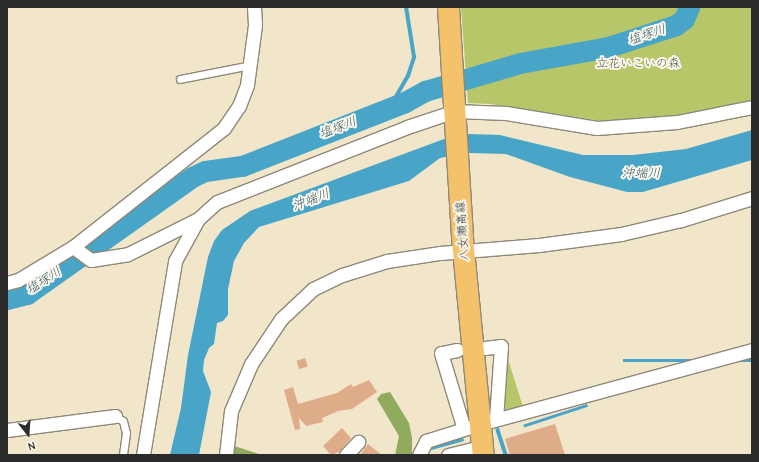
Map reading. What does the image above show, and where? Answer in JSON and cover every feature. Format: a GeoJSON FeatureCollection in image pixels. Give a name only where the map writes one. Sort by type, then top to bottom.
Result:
{"type":"FeatureCollection","features":[{"type":"Feature","properties":{"kind":"main road","name":"八女瀬高線"},"geometry":{"type":"LineString","coordinates":[[448,7],[463,251],[480,424],[478,452]]}},
{"type":"Feature","properties":{"kind":"street"},"geometry":{"type":"LineString","coordinates":[[7,283],[18,280],[73,248],[224,128],[239,106],[248,85],[251,65],[254,7]]}},
{"type":"Feature","properties":{"kind":"street"},"geometry":{"type":"LineString","coordinates":[[73,248],[91,260],[128,254],[198,219],[217,202],[237,192],[455,108],[506,113],[597,128],[677,122],[752,107]]}},
{"type":"Feature","properties":{"kind":"street"},"geometry":{"type":"LineString","coordinates":[[226,455],[232,411],[251,364],[281,319],[312,289],[342,275],[387,261],[440,253],[621,234],[681,220],[752,198]]}},
{"type":"Feature","properties":{"kind":"street"},"geometry":{"type":"LineString","coordinates":[[143,455],[175,262],[198,219]]}},
{"type":"Feature","properties":{"kind":"street"},"geometry":{"type":"LineString","coordinates":[[480,424],[501,346],[485,348]]}},
{"type":"Feature","properties":{"kind":"street"},"geometry":{"type":"LineString","coordinates":[[457,350],[441,353],[480,424]]}},
{"type":"Feature","properties":{"kind":"street"},"geometry":{"type":"LineString","coordinates":[[419,455],[426,441],[480,424],[752,350]]}},
{"type":"Feature","properties":{"kind":"street"},"geometry":{"type":"LineString","coordinates":[[7,430],[115,416]]}},
{"type":"Feature","properties":{"kind":"street"},"geometry":{"type":"LineString","coordinates":[[346,455],[358,442]]}},
{"type":"Feature","properties":{"kind":"street"},"geometry":{"type":"LineString","coordinates":[[448,455],[478,452]]}},
{"type":"Feature","properties":{"kind":"lane"},"geometry":{"type":"LineString","coordinates":[[180,78],[251,65]]}},
{"type":"Feature","properties":{"kind":"lane"},"geometry":{"type":"LineString","coordinates":[[115,416],[123,421],[126,433],[123,455]]}},
{"type":"Feature","properties":{"kind":"green space","name":"立花いこいの森"},"geometry":{"type":"Polygon","coordinates":[[[461,7],[752,7],[752,104],[656,121],[602,121],[490,104],[468,103],[461,7]]]}},
{"type":"Feature","properties":{"kind":"green space"},"geometry":{"type":"Polygon","coordinates":[[[508,359],[523,407],[503,412],[508,359]]]}},
{"type":"Feature","properties":{"kind":"green space"},"geometry":{"type":"Polygon","coordinates":[[[390,392],[409,423],[412,438],[412,455],[395,455],[399,436],[377,399],[381,394],[390,392]]]}},
{"type":"Feature","properties":{"kind":"green space"},"geometry":{"type":"Polygon","coordinates":[[[234,446],[262,455],[233,455],[234,446]]]}},
{"type":"Feature","properties":{"kind":"water","name":"沖端川"},"geometry":{"type":"Polygon","coordinates":[[[752,130],[752,160],[643,192],[627,192],[570,177],[506,154],[468,153],[440,158],[409,181],[259,227],[244,243],[234,261],[228,289],[228,315],[223,321],[217,323],[214,344],[209,348],[204,360],[203,371],[211,392],[199,455],[170,455],[181,408],[188,355],[208,257],[214,241],[222,230],[250,211],[444,139],[470,134],[500,135],[583,155],[633,155],[686,149],[752,130]]]}},
{"type":"Feature","properties":{"kind":"water"},"geometry":{"type":"Polygon","coordinates":[[[623,359],[752,359],[752,362],[623,362],[623,359]]]}},
{"type":"Feature","properties":{"kind":"water"},"geometry":{"type":"Polygon","coordinates":[[[587,404],[588,407],[524,428],[523,425],[587,404]]]}},
{"type":"Feature","properties":{"kind":"water"},"geometry":{"type":"Polygon","coordinates":[[[463,437],[464,441],[428,451],[427,448],[463,437]]]}},
{"type":"Feature","properties":{"kind":"building"},"geometry":{"type":"Polygon","coordinates":[[[305,358],[308,367],[299,369],[296,361],[305,358]]]}},
{"type":"Feature","properties":{"kind":"building"},"geometry":{"type":"Polygon","coordinates":[[[369,380],[377,392],[352,409],[338,411],[322,418],[323,422],[306,426],[299,418],[300,429],[295,430],[284,390],[293,387],[298,404],[337,393],[351,384],[353,387],[369,380]]]}},
{"type":"Feature","properties":{"kind":"building"},"geometry":{"type":"Polygon","coordinates":[[[555,424],[565,455],[510,455],[505,439],[555,424]]]}},
{"type":"Feature","properties":{"kind":"building"},"geometry":{"type":"Polygon","coordinates":[[[342,428],[351,438],[339,452],[331,455],[323,446],[342,428]]]}},
{"type":"Feature","properties":{"kind":"building"},"geometry":{"type":"Polygon","coordinates":[[[368,444],[382,455],[360,455],[368,444]]]}},
{"type":"Feature","properties":{"kind":"waterway"},"geometry":{"type":"LineString","coordinates":[[390,107],[408,76],[414,57],[406,7]]}},
{"type":"Feature","properties":{"kind":"waterway","name":"塩塚川"},"geometry":{"type":"LineString","coordinates":[[7,299],[27,294],[192,177],[205,171],[242,166],[405,102],[425,91],[520,63],[608,47],[676,25],[684,19],[689,7]]}},
{"type":"Feature","properties":{"kind":"waterway"},"geometry":{"type":"LineString","coordinates":[[498,430],[506,455]]}}]}
